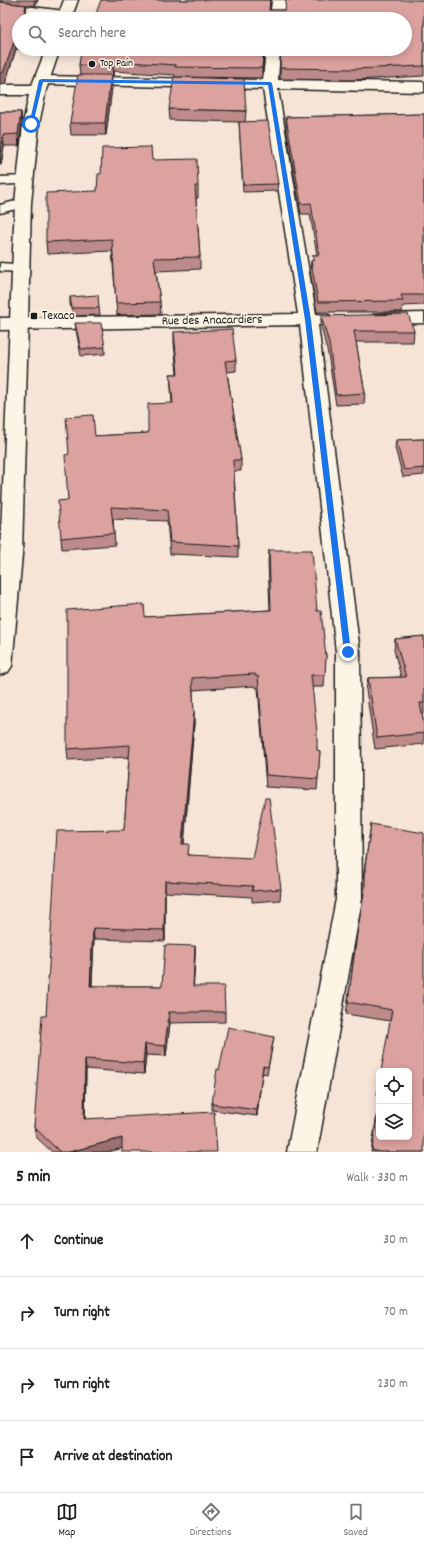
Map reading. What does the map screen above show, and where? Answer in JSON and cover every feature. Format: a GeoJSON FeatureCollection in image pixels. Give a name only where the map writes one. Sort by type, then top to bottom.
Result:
{"type":"FeatureCollection","features":[{"type":"Feature","properties":{"kind":"street"},"geometry":{"type":"LineString","coordinates":[[67,12],[71,0]]}},
{"type":"Feature","properties":{"kind":"street"},"geometry":{"type":"LineString","coordinates":[[278,12],[279,0]]}},
{"type":"Feature","properties":{"kind":"street"},"geometry":{"type":"LineString","coordinates":[[0,7],[32,12]]}},
{"type":"Feature","properties":{"kind":"street"},"geometry":{"type":"LineString","coordinates":[[0,666],[20,324],[23,203],[31,124],[40,85],[50,56]]}},
{"type":"Feature","properties":{"kind":"street"},"geometry":{"type":"LineString","coordinates":[[272,56],[270,83],[308,320],[348,652],[349,899],[302,1152]]}},
{"type":"Feature","properties":{"kind":"street"},"geometry":{"type":"LineString","coordinates":[[0,90],[40,85],[270,83],[424,87]]}},
{"type":"Feature","properties":{"kind":"street"},"geometry":{"type":"LineString","coordinates":[[362,319],[424,318]]}},
{"type":"Feature","properties":{"kind":"street","name":"Rue des Anacardiers"},"geometry":{"type":"LineString","coordinates":[[0,324],[339,319]]}},
{"type":"Feature","properties":{"kind":"lane"},"geometry":{"type":"LineString","coordinates":[[0,181],[25,180]]}},
{"type":"Feature","properties":{"kind":"lane"},"geometry":{"type":"LineString","coordinates":[[0,209],[23,203]]}},
{"type":"Feature","properties":{"kind":"lane"},"geometry":{"type":"LineString","coordinates":[[0,267],[22,268]]}},
{"type":"Feature","properties":{"kind":"building"},"geometry":{"type":"Polygon","coordinates":[[[101,0],[270,0],[269,10],[285,10],[286,0],[424,0],[424,66],[353,69],[280,68],[281,56],[412,56],[412,12],[97,12],[101,0]]]}},
{"type":"Feature","properties":{"kind":"building"},"geometry":{"type":"Polygon","coordinates":[[[0,2],[26,5],[24,12],[12,12],[12,48],[3,73],[0,73],[0,2]]]}},
{"type":"Feature","properties":{"kind":"building"},"geometry":{"type":"Polygon","coordinates":[[[80,56],[263,56],[262,68],[175,67],[176,65],[113,61],[112,66],[79,65],[80,56]]]}},
{"type":"Feature","properties":{"kind":"building"},"geometry":{"type":"Polygon","coordinates":[[[78,75],[111,75],[105,123],[70,123],[78,75]]]}},
{"type":"Feature","properties":{"kind":"building"},"geometry":{"type":"Polygon","coordinates":[[[174,77],[244,79],[246,111],[169,109],[174,77]]]}},
{"type":"Feature","properties":{"kind":"building"},"geometry":{"type":"Polygon","coordinates":[[[0,112],[21,112],[18,134],[3,135],[0,153],[0,112]]]}},
{"type":"Feature","properties":{"kind":"building"},"geometry":{"type":"Polygon","coordinates":[[[424,114],[424,295],[401,295],[403,301],[318,302],[311,261],[314,260],[313,255],[319,255],[311,203],[301,204],[286,117],[424,114]]]}},
{"type":"Feature","properties":{"kind":"building"},"geometry":{"type":"Polygon","coordinates":[[[268,121],[278,184],[243,185],[239,122],[268,121]]]}},
{"type":"Feature","properties":{"kind":"building"},"geometry":{"type":"Polygon","coordinates":[[[151,147],[152,160],[197,159],[198,186],[195,186],[200,257],[154,258],[160,302],[116,303],[112,239],[46,242],[46,193],[97,191],[98,174],[101,174],[102,148],[151,147]]]}},
{"type":"Feature","properties":{"kind":"building"},"geometry":{"type":"Polygon","coordinates":[[[98,295],[99,308],[72,308],[70,297],[98,295]]]}},
{"type":"Feature","properties":{"kind":"building"},"geometry":{"type":"Polygon","coordinates":[[[408,314],[414,331],[354,331],[365,393],[336,395],[329,343],[321,316],[408,314]]]}},
{"type":"Feature","properties":{"kind":"building"},"geometry":{"type":"Polygon","coordinates":[[[75,323],[101,323],[105,347],[81,349],[75,323]]]}},
{"type":"Feature","properties":{"kind":"building"},"geometry":{"type":"Polygon","coordinates":[[[232,329],[236,360],[225,361],[241,460],[233,460],[238,546],[170,542],[167,510],[111,507],[114,533],[61,538],[58,501],[68,500],[65,455],[69,454],[66,417],[93,415],[95,436],[148,433],[148,404],[173,403],[170,374],[178,374],[174,332],[232,329]]]}},
{"type":"Feature","properties":{"kind":"building"},"geometry":{"type":"Polygon","coordinates":[[[424,439],[424,468],[404,470],[396,440],[424,439]]]}},
{"type":"Feature","properties":{"kind":"building"},"geometry":{"type":"Polygon","coordinates":[[[269,550],[312,550],[317,611],[321,611],[326,656],[325,675],[311,675],[317,732],[317,750],[320,751],[318,779],[266,775],[258,676],[255,676],[255,674],[192,678],[194,712],[182,844],[189,844],[188,855],[252,858],[265,798],[269,798],[281,889],[252,891],[253,886],[165,881],[164,930],[93,928],[90,986],[162,986],[165,945],[195,946],[193,986],[224,986],[225,1012],[169,1012],[165,1046],[145,1044],[143,1063],[85,1059],[84,1119],[214,1112],[217,1152],[122,1152],[122,1138],[69,1152],[60,1152],[34,1127],[42,1016],[46,1016],[57,831],[124,830],[130,745],[67,749],[67,610],[144,604],[145,617],[271,610],[269,550]]]}},
{"type":"Feature","properties":{"kind":"building"},"geometry":{"type":"Polygon","coordinates":[[[424,636],[424,703],[420,703],[424,733],[377,738],[368,678],[406,677],[395,639],[424,636]]]}},
{"type":"Feature","properties":{"kind":"building"},"geometry":{"type":"Polygon","coordinates":[[[371,824],[424,833],[424,1152],[380,1152],[372,1150],[376,1124],[376,1140],[412,1140],[412,1068],[382,1068],[392,1010],[348,1002],[365,887],[365,867],[371,824]]]}},
{"type":"Feature","properties":{"kind":"building"},"geometry":{"type":"Polygon","coordinates":[[[228,1027],[274,1037],[268,1067],[263,1066],[257,1110],[212,1104],[217,1069],[219,1070],[228,1027]]]}},
{"type":"Feature","properties":{"kind":"place","name":"Top Pain"},"geometry":{"type":"Point","coordinates":[92,64]}},
{"type":"Feature","properties":{"kind":"place","name":"Texaco"},"geometry":{"type":"Point","coordinates":[34,316]}},
{"type":"Feature","properties":{"kind":"route"},"geometry":{"type":"LineString","coordinates":[[31,124],[38,90],[42,80],[86,82],[270,83],[308,320],[348,652]]}}]}
